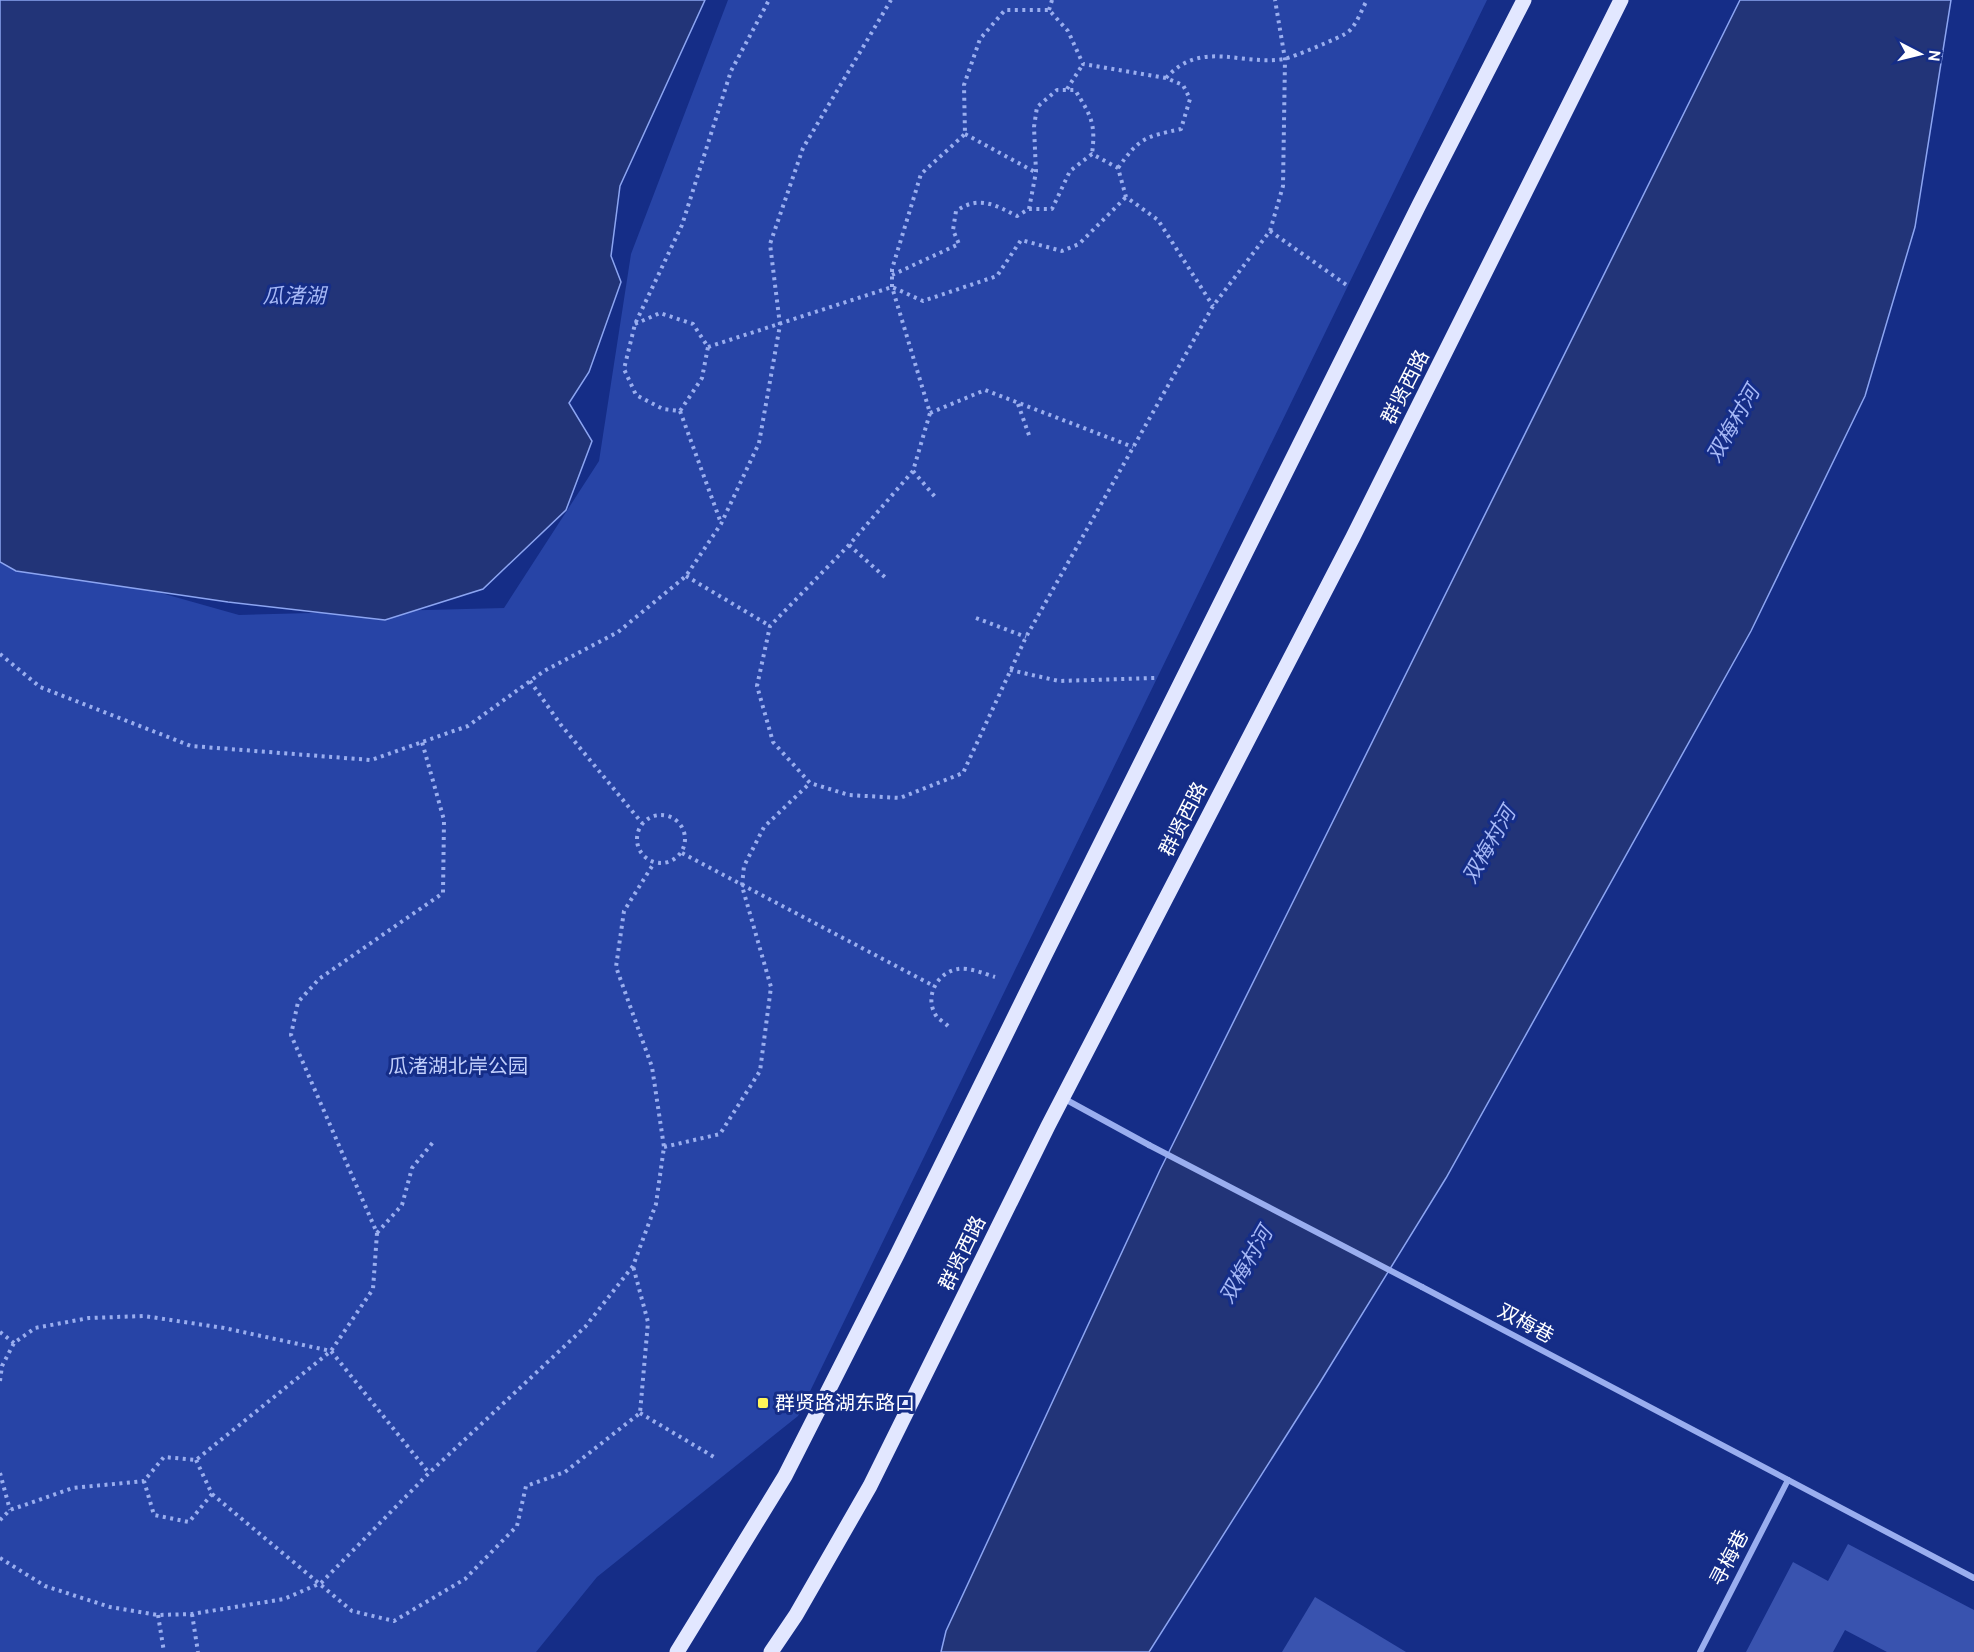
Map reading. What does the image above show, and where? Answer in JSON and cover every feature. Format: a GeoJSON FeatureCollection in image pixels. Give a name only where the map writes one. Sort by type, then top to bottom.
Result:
{"type":"FeatureCollection","features":[{"type":"Feature","properties":{"kind":"main road"},"geometry":{"type":"LineString","coordinates":[[678,1652],[796,1455],[1419,205],[1524,0]]}},
{"type":"Feature","properties":{"kind":"main road","name":"群贤西路"},"geometry":{"type":"LineString","coordinates":[[771,1652],[796,1616],[870,1486],[1062,1098],[1353,537],[1621,0]]}},
{"type":"Feature","properties":{"kind":"street","name":"双梅巷"},"geometry":{"type":"LineString","coordinates":[[1062,1098],[1974,1578]]}},
{"type":"Feature","properties":{"kind":"street","name":"寻梅巷"},"geometry":{"type":"LineString","coordinates":[[1700,1652],[1788,1480]]}},
{"type":"Feature","properties":{"kind":"path"},"geometry":{"type":"LineString","coordinates":[[680,411],[663,409],[636,395],[624,369],[635,324],[682,225],[731,71],[769,0]]}},
{"type":"Feature","properties":{"kind":"path"},"geometry":{"type":"LineString","coordinates":[[0,654],[40,687],[191,746],[371,760],[468,726],[544,671],[618,632],[686,576],[721,524],[759,443],[780,325],[770,244],[803,148],[891,0]]}},
{"type":"Feature","properties":{"kind":"path"},"geometry":{"type":"LineString","coordinates":[[1048,10],[1053,0]]}},
{"type":"Feature","properties":{"kind":"path"},"geometry":{"type":"LineString","coordinates":[[1083,64],[1068,31],[1048,10],[1005,10],[980,39],[964,86],[965,134],[921,174],[892,275],[892,287],[930,413],[913,471],[849,545],[770,626],[757,686],[773,742],[810,783],[849,795],[900,798],[963,773],[1026,637],[1133,447],[1214,306],[1270,231],[1283,186],[1285,59],[1275,0]]}},
{"type":"Feature","properties":{"kind":"path"},"geometry":{"type":"LineString","coordinates":[[1166,78],[1175,68],[1190,59],[1220,55],[1243,60],[1285,59],[1350,31],[1366,0]]}},
{"type":"Feature","properties":{"kind":"path"},"geometry":{"type":"LineString","coordinates":[[1083,64],[1166,78],[1183,85],[1190,99],[1181,129],[1146,137],[1130,151],[1118,168]]}},
{"type":"Feature","properties":{"kind":"path"},"geometry":{"type":"LineString","coordinates":[[1067,89],[1083,64]]}},
{"type":"Feature","properties":{"kind":"path"},"geometry":{"type":"LineString","coordinates":[[892,275],[959,244],[953,230],[956,211],[967,203],[989,202],[1017,216],[1029,209],[1052,208],[1070,171],[1092,154],[1094,139],[1092,118],[1075,90],[1058,90],[1037,107],[1034,127],[1036,172],[1029,209]]}},
{"type":"Feature","properties":{"kind":"path"},"geometry":{"type":"LineString","coordinates":[[965,134],[1036,172]]}},
{"type":"Feature","properties":{"kind":"path"},"geometry":{"type":"LineString","coordinates":[[1092,154],[1118,168],[1126,197],[1158,220],[1214,306]]}},
{"type":"Feature","properties":{"kind":"path"},"geometry":{"type":"LineString","coordinates":[[708,347],[892,287],[923,301],[997,276],[1021,240],[1062,251],[1079,244],[1126,197]]}},
{"type":"Feature","properties":{"kind":"path"},"geometry":{"type":"LineString","coordinates":[[1270,231],[1348,286]]}},
{"type":"Feature","properties":{"kind":"path"},"geometry":{"type":"LineString","coordinates":[[635,324],[660,313],[693,324],[708,347],[702,378],[680,411]]}},
{"type":"Feature","properties":{"kind":"path"},"geometry":{"type":"LineString","coordinates":[[930,413],[985,390],[1133,447]]}},
{"type":"Feature","properties":{"kind":"path"},"geometry":{"type":"LineString","coordinates":[[1018,403],[1030,438]]}},
{"type":"Feature","properties":{"kind":"path"},"geometry":{"type":"LineString","coordinates":[[680,411],[721,524]]}},
{"type":"Feature","properties":{"kind":"path"},"geometry":{"type":"LineString","coordinates":[[913,471],[936,498]]}},
{"type":"Feature","properties":{"kind":"path"},"geometry":{"type":"LineString","coordinates":[[849,545],[888,580]]}},
{"type":"Feature","properties":{"kind":"path"},"geometry":{"type":"LineString","coordinates":[[686,576],[770,626]]}},
{"type":"Feature","properties":{"kind":"path"},"geometry":{"type":"LineString","coordinates":[[976,618],[1026,637]]}},
{"type":"Feature","properties":{"kind":"path"},"geometry":{"type":"LineString","coordinates":[[1010,670],[1059,681],[1155,678]]}},
{"type":"Feature","properties":{"kind":"path"},"geometry":{"type":"LineString","coordinates":[[530,681],[561,725],[642,823]]}},
{"type":"Feature","properties":{"kind":"path"},"geometry":{"type":"LineString","coordinates":[[0,1520],[10,1510],[73,1488],[144,1481],[164,1457],[196,1460],[331,1351],[373,1289],[377,1233],[291,1035],[298,1002],[319,979],[442,894],[444,820],[422,742]]}},
{"type":"Feature","properties":{"kind":"path"},"geometry":{"type":"LineString","coordinates":[[664,1147],[720,1134],[760,1071],[771,987],[742,886],[744,866],[764,827],[810,783]]}},
{"type":"Feature","properties":{"kind":"path"},"geometry":{"type":"LineString","coordinates":[[659,814],[676,819],[686,836],[682,854],[669,863],[654,863],[641,854],[636,838],[642,823],[659,814]]}},
{"type":"Feature","properties":{"kind":"path"},"geometry":{"type":"LineString","coordinates":[[682,854],[934,986]]}},
{"type":"Feature","properties":{"kind":"path"},"geometry":{"type":"LineString","coordinates":[[0,1558],[45,1586],[110,1607],[158,1615],[192,1614],[284,1599],[321,1583],[429,1473],[585,1327],[633,1266],[656,1204],[664,1147],[652,1067],[616,967],[624,911],[654,863]]}},
{"type":"Feature","properties":{"kind":"path"},"geometry":{"type":"LineString","coordinates":[[948,1026],[937,1016],[932,1002],[934,986],[944,974],[960,968],[995,977]]}},
{"type":"Feature","properties":{"kind":"path"},"geometry":{"type":"LineString","coordinates":[[377,1233],[402,1205],[412,1168],[434,1141]]}},
{"type":"Feature","properties":{"kind":"path"},"geometry":{"type":"LineString","coordinates":[[196,1460],[212,1494],[352,1611],[394,1621],[465,1579],[518,1526],[526,1486],[565,1472],[640,1413],[648,1322],[633,1266]]}},
{"type":"Feature","properties":{"kind":"path"},"geometry":{"type":"LineString","coordinates":[[0,1381],[2,1366],[14,1343],[35,1328],[89,1318],[144,1316],[224,1328],[331,1351],[429,1473]]}},
{"type":"Feature","properties":{"kind":"path"},"geometry":{"type":"LineString","coordinates":[[0,1332],[14,1343]]}},
{"type":"Feature","properties":{"kind":"path"},"geometry":{"type":"LineString","coordinates":[[640,1413],[714,1457]]}},
{"type":"Feature","properties":{"kind":"path"},"geometry":{"type":"LineString","coordinates":[[0,1473],[10,1510]]}},
{"type":"Feature","properties":{"kind":"path"},"geometry":{"type":"LineString","coordinates":[[144,1481],[154,1515],[189,1522],[212,1494]]}},
{"type":"Feature","properties":{"kind":"path"},"geometry":{"type":"LineString","coordinates":[[192,1614],[198,1652]]}},
{"type":"Feature","properties":{"kind":"path"},"geometry":{"type":"LineString","coordinates":[[158,1615],[164,1652]]}},
{"type":"Feature","properties":{"kind":"green space","name":"瓜渚湖北岸公园"},"geometry":{"type":"Polygon","coordinates":[[[728,0],[1487,0],[798,1416],[597,1577],[536,1652],[0,1652],[0,540],[19,553],[239,615],[504,608],[599,461],[631,254],[728,0]]]}},
{"type":"Feature","properties":{"kind":"water","name":"瓜渚湖"},"geometry":{"type":"Polygon","coordinates":[[[0,0],[705,0],[620,186],[611,256],[621,282],[589,372],[569,403],[592,441],[566,510],[483,589],[385,620],[228,602],[16,571],[0,562],[0,0]]]}},
{"type":"Feature","properties":{"kind":"water","name":"双梅村河"},"geometry":{"type":"Polygon","coordinates":[[[1740,0],[1951,0],[1915,227],[1865,396],[1751,631],[1446,1178],[1149,1652],[941,1652],[946,1631],[1160,1170],[1740,0]]]}},
{"type":"Feature","properties":{"kind":"building"},"geometry":{"type":"Polygon","coordinates":[[[1848,1544],[1974,1610],[1974,1652],[1887,1652],[1845,1630],[1833,1652],[1746,1652],[1793,1562],[1828,1581],[1848,1544]]]}},
{"type":"Feature","properties":{"kind":"building"},"geometry":{"type":"Polygon","coordinates":[[[1315,1597],[1406,1652],[1282,1652],[1315,1597]]]}},
{"type":"Feature","properties":{"kind":"place","name":"群贤路湖东路口"},"geometry":{"type":"Point","coordinates":[763,1403]}}]}
